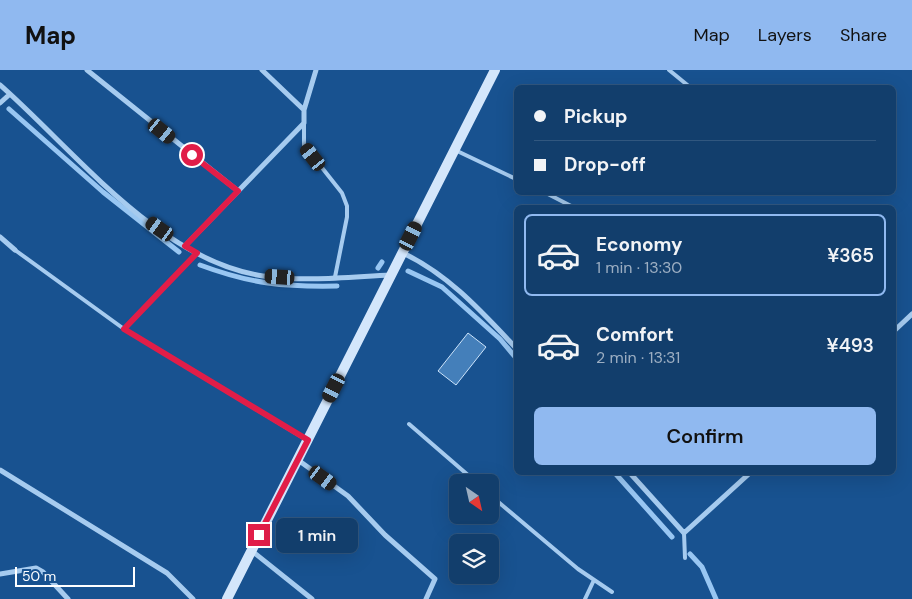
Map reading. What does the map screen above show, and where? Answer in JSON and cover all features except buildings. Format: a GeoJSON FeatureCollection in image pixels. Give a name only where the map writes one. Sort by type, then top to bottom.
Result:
{"type":"FeatureCollection","features":[{"type":"Feature","properties":{"kind":"street"},"geometry":{"type":"LineString","coordinates":[[87,70],[238,191]]}},
{"type":"Feature","properties":{"kind":"street"},"geometry":{"type":"LineString","coordinates":[[262,70],[304,110]]}},
{"type":"Feature","properties":{"kind":"street"},"geometry":{"type":"LineString","coordinates":[[185,246],[304,123],[304,110],[316,70]]}},
{"type":"Feature","properties":{"kind":"street"},"geometry":{"type":"LineString","coordinates":[[227,599],[495,70]]}},
{"type":"Feature","properties":{"kind":"street"},"geometry":{"type":"LineString","coordinates":[[0,85],[140,215],[185,246],[223,267],[263,276],[298,278],[392,275]]}},
{"type":"Feature","properties":{"kind":"street"},"geometry":{"type":"LineString","coordinates":[[0,103],[10,94]]}},
{"type":"Feature","properties":{"kind":"street"},"geometry":{"type":"LineString","coordinates":[[0,237],[16,250]]}},
{"type":"Feature","properties":{"kind":"street"},"geometry":{"type":"LineString","coordinates":[[403,253],[428,265],[451,283],[514,346]]}},
{"type":"Feature","properties":{"kind":"street"},"geometry":{"type":"LineString","coordinates":[[896,329],[911,318]]}},
{"type":"Feature","properties":{"kind":"street"},"geometry":{"type":"LineString","coordinates":[[298,460],[348,496],[385,535],[435,579],[426,599]]}},
{"type":"Feature","properties":{"kind":"street"},"geometry":{"type":"LineString","coordinates":[[0,470],[167,573],[192,599]]}},
{"type":"Feature","properties":{"kind":"street"},"geometry":{"type":"LineString","coordinates":[[632,475],[684,533],[748,475]]}},
{"type":"Feature","properties":{"kind":"street"},"geometry":{"type":"LineString","coordinates":[[251,551],[312,599]]}},
{"type":"Feature","properties":{"kind":"street"},"geometry":{"type":"LineString","coordinates":[[0,574],[36,568],[68,599]]}},
{"type":"Feature","properties":{"kind":"lane"},"geometry":{"type":"LineString","coordinates":[[669,70],[686,85]]}},
{"type":"Feature","properties":{"kind":"lane"},"geometry":{"type":"LineString","coordinates":[[304,123],[304,145],[342,193],[347,206],[347,217],[335,277]]}},
{"type":"Feature","properties":{"kind":"lane"},"geometry":{"type":"LineString","coordinates":[[455,150],[514,178]]}},
{"type":"Feature","properties":{"kind":"lane"},"geometry":{"type":"LineString","coordinates":[[550,195],[569,205]]}},
{"type":"Feature","properties":{"kind":"lane"},"geometry":{"type":"LineString","coordinates":[[16,250],[124,329],[308,440]]}},
{"type":"Feature","properties":{"kind":"lane"},"geometry":{"type":"LineString","coordinates":[[124,329],[197,253]]}},
{"type":"Feature","properties":{"kind":"lane"},"geometry":{"type":"LineString","coordinates":[[409,424],[467,474]]}},
{"type":"Feature","properties":{"kind":"lane"},"geometry":{"type":"LineString","coordinates":[[499,503],[533,532],[612,592]]}},
{"type":"Feature","properties":{"kind":"lane"},"geometry":{"type":"LineString","coordinates":[[684,533],[685,558]]}},
{"type":"Feature","properties":{"kind":"lane"},"geometry":{"type":"LineString","coordinates":[[585,599],[594,580]]}},
{"type":"Feature","properties":{"kind":"waterway"},"geometry":{"type":"LineString","coordinates":[[9,109],[103,192],[179,252]]}},
{"type":"Feature","properties":{"kind":"waterway"},"geometry":{"type":"LineString","coordinates":[[378,268],[382,262]]}},
{"type":"Feature","properties":{"kind":"waterway"},"geometry":{"type":"LineString","coordinates":[[200,265],[235,276],[268,283],[300,286],[337,286]]}},
{"type":"Feature","properties":{"kind":"waterway"},"geometry":{"type":"LineString","coordinates":[[408,271],[442,287],[500,339],[514,356]]}},
{"type":"Feature","properties":{"kind":"waterway"},"geometry":{"type":"LineString","coordinates":[[617,475],[672,537]]}},
{"type":"Feature","properties":{"kind":"waterway"},"geometry":{"type":"LineString","coordinates":[[690,554],[702,567],[716,599]]}},
{"type":"Feature","properties":{"kind":"route"},"geometry":{"type":"LineString","coordinates":[[192,155],[238,191],[185,246],[197,253],[124,329],[308,440],[259,535]]}}]}
